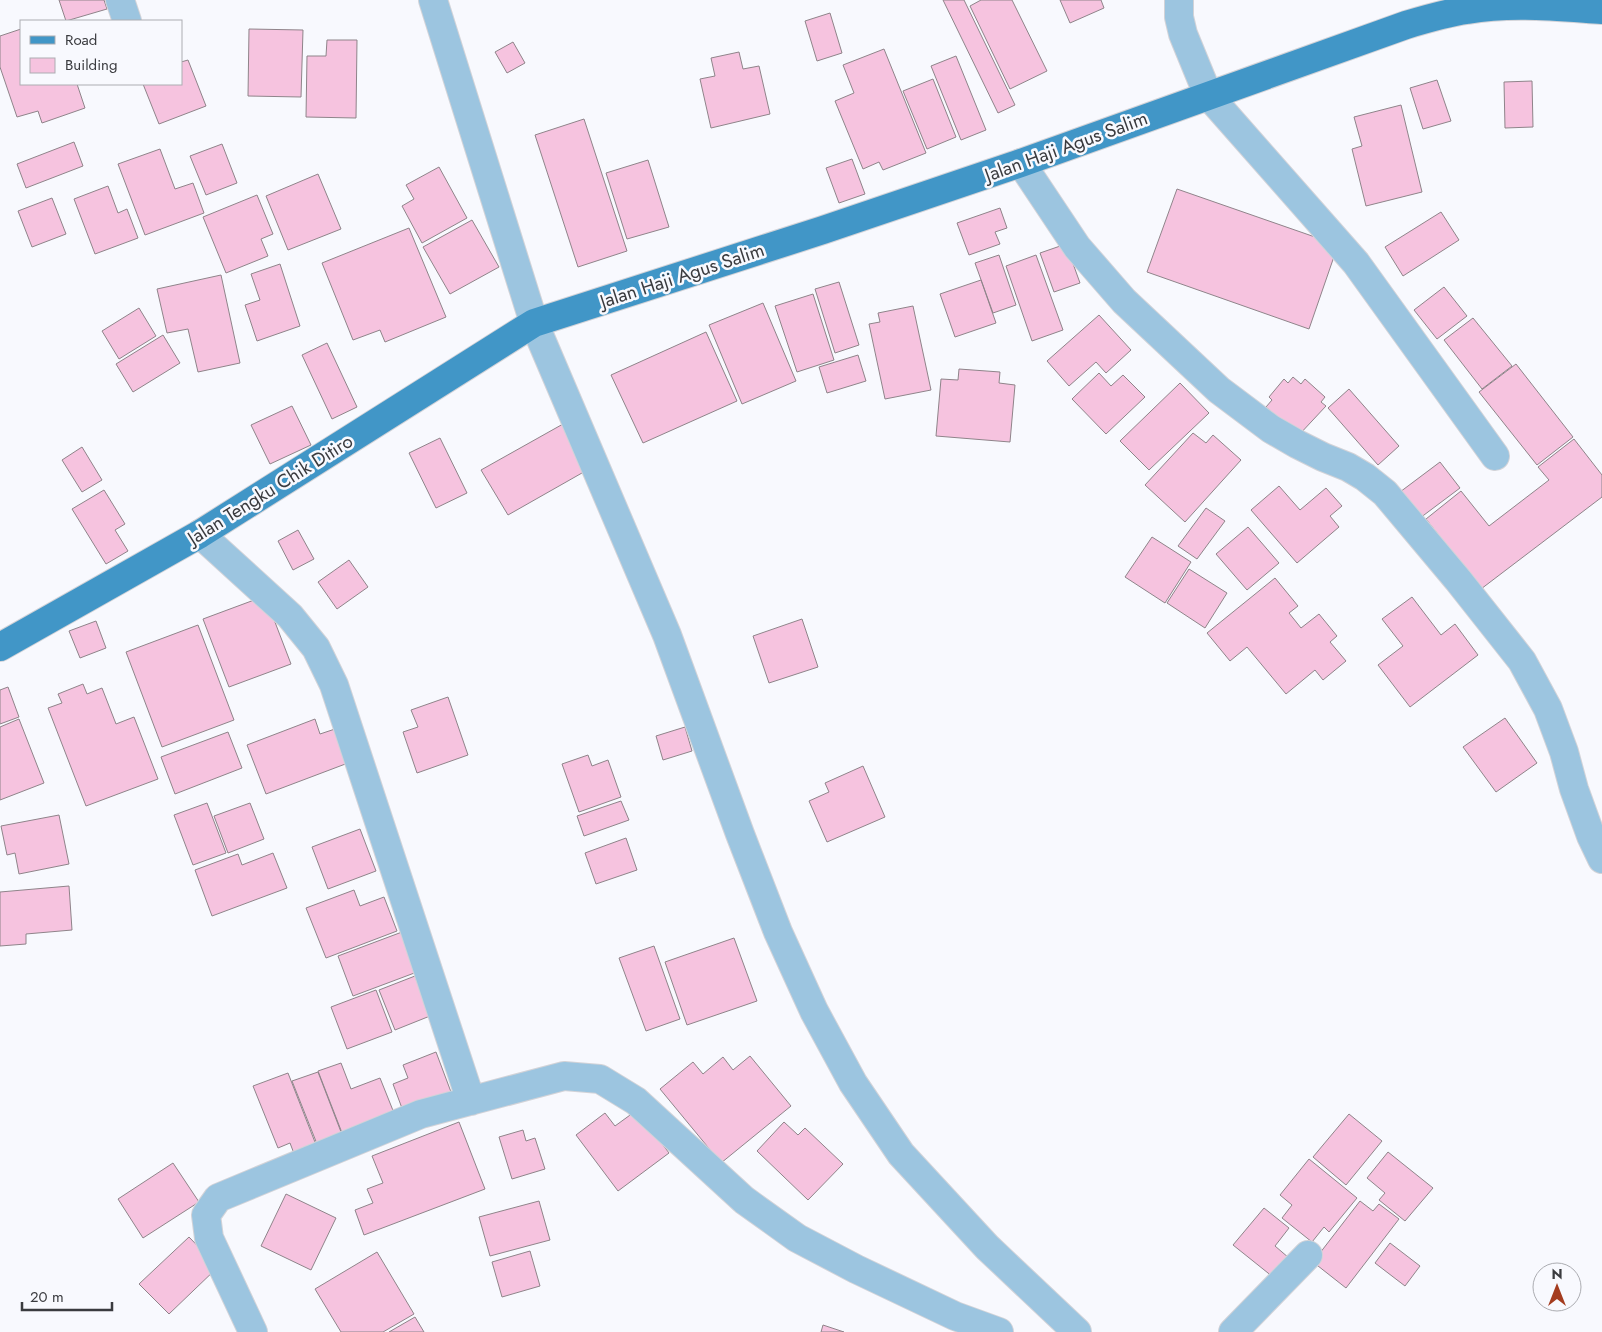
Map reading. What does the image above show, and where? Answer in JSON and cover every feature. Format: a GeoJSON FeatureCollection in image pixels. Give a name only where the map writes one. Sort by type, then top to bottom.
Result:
{"type":"FeatureCollection","features":[{"type":"Feature","properties":{"kind":"main road","name":"Jalan Haji Agus Salim"},"geometry":{"type":"LineString","coordinates":[[534,322],[823,230],[1022,163],[1406,25],[1468,10],[1513,6],[1602,10]]}},
{"type":"Feature","properties":{"kind":"main road","name":"Jalan Tengku Chik Ditiro"},"geometry":{"type":"LineString","coordinates":[[0,647],[200,534],[534,322]]}},
{"type":"Feature","properties":{"kind":"street"},"geometry":{"type":"LineString","coordinates":[[120,0],[127,20]]}},
{"type":"Feature","properties":{"kind":"street"},"geometry":{"type":"LineString","coordinates":[[433,0],[534,322],[666,635],[778,932],[814,1011],[853,1083],[901,1154],[987,1247],[1068,1330]]}},
{"type":"Feature","properties":{"kind":"street"},"geometry":{"type":"LineString","coordinates":[[1179,0],[1179,17],[1183,34],[1208,95],[1356,263],[1495,456]]}},
{"type":"Feature","properties":{"kind":"street"},"geometry":{"type":"LineString","coordinates":[[1022,163],[1076,247],[1124,301],[1219,390],[1271,429],[1323,458],[1348,467],[1365,477],[1385,494],[1452,573],[1522,662],[1548,709],[1564,752],[1574,789],[1591,836],[1602,859]]}},
{"type":"Feature","properties":{"kind":"street"},"geometry":{"type":"LineString","coordinates":[[200,534],[290,616],[316,648],[334,685],[471,1101]]}},
{"type":"Feature","properties":{"kind":"street"},"geometry":{"type":"LineString","coordinates":[[253,1332],[208,1238],[206,1215],[218,1198],[421,1114],[564,1076],[600,1079],[636,1101],[744,1200],[797,1238],[856,1269],[955,1316],[999,1332]]}},
{"type":"Feature","properties":{"kind":"street"},"geometry":{"type":"LineString","coordinates":[[1233,1332],[1308,1255]]}},
{"type":"Feature","properties":{"kind":"building"},"geometry":{"type":"Polygon","coordinates":[[[59,0],[104,0],[107,9],[66,20],[59,0]]]}},
{"type":"Feature","properties":{"kind":"building"},"geometry":{"type":"Polygon","coordinates":[[[943,0],[964,0],[1015,105],[998,113],[943,0]]]}},
{"type":"Feature","properties":{"kind":"building"},"geometry":{"type":"Polygon","coordinates":[[[981,0],[1012,0],[1047,71],[1010,89],[970,6],[981,0]]]}},
{"type":"Feature","properties":{"kind":"building"},"geometry":{"type":"Polygon","coordinates":[[[1060,0],[1101,0],[1104,8],[1070,23],[1060,0]]]}},
{"type":"Feature","properties":{"kind":"building"},"geometry":{"type":"Polygon","coordinates":[[[830,13],[842,53],[817,61],[805,21],[830,13]]]}},
{"type":"Feature","properties":{"kind":"building"},"geometry":{"type":"Polygon","coordinates":[[[20,29],[20,85],[77,85],[85,108],[42,123],[38,111],[17,117],[0,67],[0,36],[20,29]]]}},
{"type":"Feature","properties":{"kind":"building"},"geometry":{"type":"Polygon","coordinates":[[[249,29],[303,30],[301,97],[248,96],[249,29]]]}},
{"type":"Feature","properties":{"kind":"building"},"geometry":{"type":"Polygon","coordinates":[[[327,40],[357,40],[356,118],[306,117],[307,56],[326,56],[327,40]]]}},
{"type":"Feature","properties":{"kind":"building"},"geometry":{"type":"Polygon","coordinates":[[[513,42],[525,63],[507,73],[495,52],[513,42]]]}},
{"type":"Feature","properties":{"kind":"building"},"geometry":{"type":"Polygon","coordinates":[[[884,49],[926,153],[883,170],[879,162],[863,169],[835,101],[854,93],[843,65],[884,49]]]}},
{"type":"Feature","properties":{"kind":"building"},"geometry":{"type":"Polygon","coordinates":[[[739,52],[743,69],[759,66],[770,114],[711,128],[700,79],[715,76],[711,58],[739,52]]]}},
{"type":"Feature","properties":{"kind":"building"},"geometry":{"type":"Polygon","coordinates":[[[956,56],[986,130],[961,140],[931,66],[956,56]]]}},
{"type":"Feature","properties":{"kind":"building"},"geometry":{"type":"Polygon","coordinates":[[[188,60],[206,106],[159,124],[143,85],[182,85],[182,62],[188,60]]]}},
{"type":"Feature","properties":{"kind":"building"},"geometry":{"type":"Polygon","coordinates":[[[933,79],[956,137],[927,149],[903,91],[933,79]]]}},
{"type":"Feature","properties":{"kind":"building"},"geometry":{"type":"Polygon","coordinates":[[[1437,80],[1451,121],[1423,129],[1410,88],[1437,80]]]}},
{"type":"Feature","properties":{"kind":"building"},"geometry":{"type":"Polygon","coordinates":[[[1532,81],[1533,127],[1505,128],[1504,82],[1532,81]]]}},
{"type":"Feature","properties":{"kind":"building"},"geometry":{"type":"Polygon","coordinates":[[[1401,105],[1422,192],[1366,206],[1352,149],[1362,146],[1354,117],[1401,105]]]}},
{"type":"Feature","properties":{"kind":"building"},"geometry":{"type":"Polygon","coordinates":[[[584,119],[627,251],[578,267],[535,135],[584,119]]]}},
{"type":"Feature","properties":{"kind":"building"},"geometry":{"type":"Polygon","coordinates":[[[74,142],[83,166],[26,188],[17,164],[74,142]]]}},
{"type":"Feature","properties":{"kind":"building"},"geometry":{"type":"Polygon","coordinates":[[[222,144],[237,183],[206,195],[190,156],[222,144]]]}},
{"type":"Feature","properties":{"kind":"building"},"geometry":{"type":"Polygon","coordinates":[[[160,149],[175,189],[193,183],[204,213],[145,235],[118,164],[160,149]]]}},
{"type":"Feature","properties":{"kind":"building"},"geometry":{"type":"Polygon","coordinates":[[[852,159],[865,194],[839,203],[826,168],[852,159]]]}},
{"type":"Feature","properties":{"kind":"building"},"geometry":{"type":"Polygon","coordinates":[[[648,160],[669,227],[627,239],[606,173],[648,160]]]}},
{"type":"Feature","properties":{"kind":"building"},"geometry":{"type":"Polygon","coordinates":[[[439,167],[467,218],[422,243],[402,206],[414,199],[406,185],[439,167]]]}},
{"type":"Feature","properties":{"kind":"building"},"geometry":{"type":"Polygon","coordinates":[[[318,174],[341,229],[288,250],[266,196],[318,174]]]}},
{"type":"Feature","properties":{"kind":"building"},"geometry":{"type":"Polygon","coordinates":[[[108,186],[118,213],[127,209],[138,238],[95,254],[74,199],[108,186]]]}},
{"type":"Feature","properties":{"kind":"building"},"geometry":{"type":"Polygon","coordinates":[[[1177,189],[1338,245],[1309,329],[1147,272],[1177,189]]]}},
{"type":"Feature","properties":{"kind":"building"},"geometry":{"type":"Polygon","coordinates":[[[257,195],[273,234],[261,239],[268,256],[226,273],[203,217],[257,195]]]}},
{"type":"Feature","properties":{"kind":"building"},"geometry":{"type":"Polygon","coordinates":[[[52,198],[66,234],[32,247],[18,211],[52,198]]]}},
{"type":"Feature","properties":{"kind":"building"},"geometry":{"type":"Polygon","coordinates":[[[1000,208],[1007,228],[995,232],[1000,244],[969,255],[957,223],[1000,208]]]}},
{"type":"Feature","properties":{"kind":"building"},"geometry":{"type":"Polygon","coordinates":[[[1441,212],[1459,240],[1403,276],[1385,247],[1441,212]]]}},
{"type":"Feature","properties":{"kind":"building"},"geometry":{"type":"Polygon","coordinates":[[[472,220],[499,267],[450,294],[423,247],[472,220]]]}},
{"type":"Feature","properties":{"kind":"building"},"geometry":{"type":"Polygon","coordinates":[[[409,228],[446,317],[385,342],[380,330],[353,340],[322,263],[409,228]]]}},
{"type":"Feature","properties":{"kind":"building"},"geometry":{"type":"Polygon","coordinates":[[[1066,244],[1080,283],[1054,292],[1040,253],[1066,244]]]}},
{"type":"Feature","properties":{"kind":"building"},"geometry":{"type":"Polygon","coordinates":[[[999,255],[1016,305],[993,313],[975,263],[999,255]]]}},
{"type":"Feature","properties":{"kind":"building"},"geometry":{"type":"Polygon","coordinates":[[[1036,255],[1063,330],[1032,341],[1006,266],[1036,255]]]}},
{"type":"Feature","properties":{"kind":"building"},"geometry":{"type":"Polygon","coordinates":[[[280,264],[300,326],[257,341],[245,305],[260,300],[251,274],[280,264]]]}},
{"type":"Feature","properties":{"kind":"building"},"geometry":{"type":"Polygon","coordinates":[[[221,275],[240,363],[198,372],[188,329],[167,333],[157,289],[221,275]]]}},
{"type":"Feature","properties":{"kind":"building"},"geometry":{"type":"Polygon","coordinates":[[[981,280],[996,323],[955,337],[940,294],[981,280]]]}},
{"type":"Feature","properties":{"kind":"building"},"geometry":{"type":"Polygon","coordinates":[[[839,282],[859,345],[835,353],[815,289],[839,282]]]}},
{"type":"Feature","properties":{"kind":"building"},"geometry":{"type":"Polygon","coordinates":[[[1444,287],[1467,316],[1437,339],[1414,310],[1444,287]]]}},
{"type":"Feature","properties":{"kind":"building"},"geometry":{"type":"Polygon","coordinates":[[[813,294],[834,360],[797,372],[775,306],[813,294]]]}},
{"type":"Feature","properties":{"kind":"building"},"geometry":{"type":"Polygon","coordinates":[[[763,303],[796,381],[742,404],[709,325],[763,303]]]}},
{"type":"Feature","properties":{"kind":"building"},"geometry":{"type":"Polygon","coordinates":[[[913,306],[931,390],[885,399],[869,324],[880,322],[878,313],[913,306]]]}},
{"type":"Feature","properties":{"kind":"building"},"geometry":{"type":"Polygon","coordinates":[[[139,308],[156,336],[119,359],[102,331],[139,308]]]}},
{"type":"Feature","properties":{"kind":"building"},"geometry":{"type":"Polygon","coordinates":[[[1099,315],[1131,350],[1106,373],[1096,362],[1069,386],[1047,361],[1099,315]]]}},
{"type":"Feature","properties":{"kind":"building"},"geometry":{"type":"Polygon","coordinates":[[[1473,318],[1512,366],[1482,389],[1444,340],[1473,318]]]}},
{"type":"Feature","properties":{"kind":"building"},"geometry":{"type":"Polygon","coordinates":[[[706,332],[737,401],[643,443],[611,375],[706,332]]]}},
{"type":"Feature","properties":{"kind":"building"},"geometry":{"type":"Polygon","coordinates":[[[163,335],[180,363],[133,392],[116,364],[163,335]]]}},
{"type":"Feature","properties":{"kind":"building"},"geometry":{"type":"Polygon","coordinates":[[[327,343],[357,407],[332,419],[302,355],[327,343]]]}},
{"type":"Feature","properties":{"kind":"building"},"geometry":{"type":"Polygon","coordinates":[[[858,355],[866,381],[827,393],[819,367],[858,355]]]}},
{"type":"Feature","properties":{"kind":"building"},"geometry":{"type":"Polygon","coordinates":[[[1516,364],[1573,437],[1537,465],[1479,392],[1516,364]]]}},
{"type":"Feature","properties":{"kind":"building"},"geometry":{"type":"Polygon","coordinates":[[[959,369],[1000,372],[999,383],[1015,385],[1010,442],[936,436],[941,379],[958,380],[959,369]]]}},
{"type":"Feature","properties":{"kind":"building"},"geometry":{"type":"Polygon","coordinates":[[[1099,373],[1111,386],[1123,375],[1145,397],[1106,434],[1072,399],[1099,373]]]}},
{"type":"Feature","properties":{"kind":"building"},"geometry":{"type":"Polygon","coordinates":[[[1293,377],[1301,384],[1305,379],[1325,397],[1321,402],[1326,406],[1298,436],[1266,407],[1272,400],[1269,397],[1284,379],[1288,383],[1293,377]]]}},
{"type":"Feature","properties":{"kind":"building"},"geometry":{"type":"Polygon","coordinates":[[[1180,383],[1209,413],[1149,470],[1120,441],[1180,383]]]}},
{"type":"Feature","properties":{"kind":"building"},"geometry":{"type":"Polygon","coordinates":[[[1349,389],[1399,446],[1378,465],[1328,408],[1349,389]]]}},
{"type":"Feature","properties":{"kind":"building"},"geometry":{"type":"Polygon","coordinates":[[[292,406],[311,445],[270,464],[251,425],[292,406]]]}},
{"type":"Feature","properties":{"kind":"building"},"geometry":{"type":"Polygon","coordinates":[[[563,424],[589,469],[508,515],[481,470],[563,424]]]}},
{"type":"Feature","properties":{"kind":"building"},"geometry":{"type":"Polygon","coordinates":[[[1193,433],[1206,443],[1213,435],[1241,460],[1185,522],[1145,485],[1193,433]]]}},
{"type":"Feature","properties":{"kind":"building"},"geometry":{"type":"Polygon","coordinates":[[[440,438],[467,493],[436,508],[409,453],[440,438]]]}},
{"type":"Feature","properties":{"kind":"building"},"geometry":{"type":"Polygon","coordinates":[[[1574,439],[1602,475],[1602,497],[1481,589],[1426,519],[1461,491],[1489,526],[1549,480],[1538,467],[1574,439]]]}},
{"type":"Feature","properties":{"kind":"building"},"geometry":{"type":"Polygon","coordinates":[[[82,447],[102,480],[82,492],[62,460],[82,447]]]}},
{"type":"Feature","properties":{"kind":"building"},"geometry":{"type":"Polygon","coordinates":[[[1440,462],[1460,488],[1420,518],[1400,492],[1440,462]]]}},
{"type":"Feature","properties":{"kind":"building"},"geometry":{"type":"Polygon","coordinates":[[[1279,486],[1300,510],[1326,488],[1342,506],[1330,516],[1339,527],[1297,563],[1251,510],[1279,486]]]}},
{"type":"Feature","properties":{"kind":"building"},"geometry":{"type":"Polygon","coordinates":[[[104,490],[125,524],[115,530],[128,551],[106,564],[72,509],[104,490]]]}},
{"type":"Feature","properties":{"kind":"building"},"geometry":{"type":"Polygon","coordinates":[[[1206,508],[1225,521],[1197,559],[1178,546],[1206,508]]]}},
{"type":"Feature","properties":{"kind":"building"},"geometry":{"type":"Polygon","coordinates":[[[1248,527],[1279,563],[1247,590],[1216,554],[1248,527]]]}},
{"type":"Feature","properties":{"kind":"building"},"geometry":{"type":"Polygon","coordinates":[[[298,530],[314,559],[293,570],[278,541],[298,530]]]}},
{"type":"Feature","properties":{"kind":"building"},"geometry":{"type":"Polygon","coordinates":[[[1152,537],[1191,562],[1165,603],[1125,577],[1152,537]]]}},
{"type":"Feature","properties":{"kind":"building"},"geometry":{"type":"Polygon","coordinates":[[[349,560],[368,587],[337,609],[318,582],[349,560]]]}},
{"type":"Feature","properties":{"kind":"building"},"geometry":{"type":"Polygon","coordinates":[[[1189,569],[1227,593],[1205,628],[1167,603],[1189,569]]]}},
{"type":"Feature","properties":{"kind":"building"},"geometry":{"type":"Polygon","coordinates":[[[1275,578],[1298,606],[1289,613],[1301,628],[1319,614],[1337,636],[1330,642],[1346,661],[1323,680],[1315,670],[1286,694],[1247,647],[1230,661],[1207,633],[1275,578]]]}},
{"type":"Feature","properties":{"kind":"building"},"geometry":{"type":"Polygon","coordinates":[[[265,596],[291,664],[229,687],[203,619],[265,596]]]}},
{"type":"Feature","properties":{"kind":"building"},"geometry":{"type":"Polygon","coordinates":[[[1412,597],[1441,635],[1455,624],[1478,655],[1410,707],[1378,665],[1403,646],[1382,619],[1412,597]]]}},
{"type":"Feature","properties":{"kind":"building"},"geometry":{"type":"Polygon","coordinates":[[[802,619],[818,667],[769,683],[753,636],[802,619]]]}},
{"type":"Feature","properties":{"kind":"building"},"geometry":{"type":"Polygon","coordinates":[[[96,621],[106,648],[80,658],[69,631],[96,621]]]}},
{"type":"Feature","properties":{"kind":"building"},"geometry":{"type":"Polygon","coordinates":[[[198,625],[234,720],[162,747],[126,652],[198,625]]]}},
{"type":"Feature","properties":{"kind":"building"},"geometry":{"type":"Polygon","coordinates":[[[83,684],[87,694],[102,688],[116,724],[134,717],[158,779],[86,806],[48,708],[62,703],[58,694],[83,684]]]}},
{"type":"Feature","properties":{"kind":"building"},"geometry":{"type":"Polygon","coordinates":[[[8,687],[19,717],[0,724],[0,690],[8,687]]]}},
{"type":"Feature","properties":{"kind":"building"},"geometry":{"type":"Polygon","coordinates":[[[448,697],[468,755],[417,773],[403,732],[418,727],[411,710],[448,697]]]}},
{"type":"Feature","properties":{"kind":"building"},"geometry":{"type":"Polygon","coordinates":[[[1505,718],[1537,763],[1496,792],[1463,747],[1505,718]]]}},
{"type":"Feature","properties":{"kind":"building"},"geometry":{"type":"Polygon","coordinates":[[[19,719],[44,783],[0,800],[0,727],[19,719]]]}},
{"type":"Feature","properties":{"kind":"building"},"geometry":{"type":"Polygon","coordinates":[[[315,719],[320,734],[335,729],[348,763],[266,794],[247,745],[315,719]]]}},
{"type":"Feature","properties":{"kind":"building"},"geometry":{"type":"Polygon","coordinates":[[[685,727],[692,751],[663,760],[656,736],[685,727]]]}},
{"type":"Feature","properties":{"kind":"building"},"geometry":{"type":"Polygon","coordinates":[[[228,732],[242,768],[175,794],[161,757],[228,732]]]}},
{"type":"Feature","properties":{"kind":"building"},"geometry":{"type":"Polygon","coordinates":[[[588,755],[592,766],[608,760],[621,797],[579,812],[562,764],[588,755]]]}},
{"type":"Feature","properties":{"kind":"building"},"geometry":{"type":"Polygon","coordinates":[[[863,766],[885,817],[827,842],[809,801],[829,792],[825,783],[863,766]]]}},
{"type":"Feature","properties":{"kind":"building"},"geometry":{"type":"Polygon","coordinates":[[[621,801],[629,820],[584,836],[577,816],[621,801]]]}},
{"type":"Feature","properties":{"kind":"building"},"geometry":{"type":"Polygon","coordinates":[[[207,803],[226,853],[193,865],[174,815],[207,803]]]}},
{"type":"Feature","properties":{"kind":"building"},"geometry":{"type":"Polygon","coordinates":[[[250,803],[264,839],[228,853],[214,816],[250,803]]]}},
{"type":"Feature","properties":{"kind":"building"},"geometry":{"type":"Polygon","coordinates":[[[59,815],[69,864],[19,874],[15,853],[7,855],[1,826],[59,815]]]}},
{"type":"Feature","properties":{"kind":"building"},"geometry":{"type":"Polygon","coordinates":[[[360,829],[376,871],[328,889],[312,847],[360,829]]]}},
{"type":"Feature","properties":{"kind":"building"},"geometry":{"type":"Polygon","coordinates":[[[626,838],[637,870],[596,884],[585,853],[626,838]]]}},
{"type":"Feature","properties":{"kind":"building"},"geometry":{"type":"Polygon","coordinates":[[[273,853],[287,888],[212,916],[195,870],[238,854],[242,865],[273,853]]]}},
{"type":"Feature","properties":{"kind":"building"},"geometry":{"type":"Polygon","coordinates":[[[69,886],[72,930],[26,934],[26,944],[0,946],[0,892],[69,886]]]}},
{"type":"Feature","properties":{"kind":"building"},"geometry":{"type":"Polygon","coordinates":[[[354,890],[360,906],[384,897],[397,931],[326,958],[306,908],[354,890]]]}},
{"type":"Feature","properties":{"kind":"building"},"geometry":{"type":"Polygon","coordinates":[[[402,932],[417,972],[353,996],[338,956],[402,932]]]}},
{"type":"Feature","properties":{"kind":"building"},"geometry":{"type":"Polygon","coordinates":[[[734,938],[757,1001],[687,1025],[665,962],[734,938]]]}},
{"type":"Feature","properties":{"kind":"building"},"geometry":{"type":"Polygon","coordinates":[[[654,946],[680,1019],[646,1031],[619,958],[654,946]]]}},
{"type":"Feature","properties":{"kind":"building"},"geometry":{"type":"Polygon","coordinates":[[[415,976],[430,1016],[395,1030],[379,990],[415,976]]]}},
{"type":"Feature","properties":{"kind":"building"},"geometry":{"type":"Polygon","coordinates":[[[376,990],[392,1032],[347,1049],[331,1007],[376,990]]]}},
{"type":"Feature","properties":{"kind":"building"},"geometry":{"type":"Polygon","coordinates":[[[436,1052],[454,1100],[406,1119],[393,1084],[408,1078],[403,1065],[436,1052]]]}},
{"type":"Feature","properties":{"kind":"building"},"geometry":{"type":"Polygon","coordinates":[[[750,1056],[791,1106],[721,1163],[660,1089],[693,1062],[703,1074],[723,1057],[733,1070],[750,1056]]]}},
{"type":"Feature","properties":{"kind":"building"},"geometry":{"type":"Polygon","coordinates":[[[341,1063],[351,1089],[380,1078],[396,1118],[344,1138],[318,1071],[341,1063]]]}},
{"type":"Feature","properties":{"kind":"building"},"geometry":{"type":"Polygon","coordinates":[[[318,1072],[346,1145],[321,1154],[292,1081],[318,1072]]]}},
{"type":"Feature","properties":{"kind":"building"},"geometry":{"type":"Polygon","coordinates":[[[288,1073],[320,1155],[298,1164],[290,1143],[278,1148],[253,1086],[288,1073]]]}},
{"type":"Feature","properties":{"kind":"building"},"geometry":{"type":"Polygon","coordinates":[[[637,1110],[669,1153],[618,1191],[576,1135],[605,1113],[615,1126],[637,1110]]]}},
{"type":"Feature","properties":{"kind":"building"},"geometry":{"type":"Polygon","coordinates":[[[1349,1114],[1382,1141],[1346,1185],[1313,1157],[1349,1114]]]}},
{"type":"Feature","properties":{"kind":"building"},"geometry":{"type":"Polygon","coordinates":[[[459,1122],[485,1189],[364,1235],[355,1210],[373,1203],[367,1189],[383,1183],[372,1156],[459,1122]]]}},
{"type":"Feature","properties":{"kind":"building"},"geometry":{"type":"Polygon","coordinates":[[[784,1122],[798,1135],[805,1128],[843,1164],[808,1200],[757,1151],[784,1122]]]}},
{"type":"Feature","properties":{"kind":"building"},"geometry":{"type":"Polygon","coordinates":[[[523,1130],[526,1141],[535,1138],[545,1169],[512,1179],[499,1137],[523,1130]]]}},
{"type":"Feature","properties":{"kind":"building"},"geometry":{"type":"Polygon","coordinates":[[[1388,1152],[1433,1188],[1405,1221],[1379,1200],[1385,1193],[1367,1178],[1388,1152]]]}},
{"type":"Feature","properties":{"kind":"building"},"geometry":{"type":"Polygon","coordinates":[[[1309,1159],[1357,1198],[1329,1232],[1324,1227],[1312,1242],[1282,1218],[1292,1205],[1280,1195],[1309,1159]]]}},
{"type":"Feature","properties":{"kind":"building"},"geometry":{"type":"Polygon","coordinates":[[[173,1163],[199,1202],[143,1238],[118,1199],[173,1163]]]}},
{"type":"Feature","properties":{"kind":"building"},"geometry":{"type":"Polygon","coordinates":[[[286,1194],[336,1218],[311,1270],[261,1246],[286,1194]]]}},
{"type":"Feature","properties":{"kind":"building"},"geometry":{"type":"Polygon","coordinates":[[[539,1201],[550,1240],[490,1256],[479,1217],[539,1201]]]}},
{"type":"Feature","properties":{"kind":"building"},"geometry":{"type":"Polygon","coordinates":[[[1360,1201],[1373,1211],[1379,1204],[1399,1219],[1346,1288],[1313,1262],[1360,1201]]]}},
{"type":"Feature","properties":{"kind":"building"},"geometry":{"type":"Polygon","coordinates":[[[1264,1208],[1289,1228],[1275,1246],[1289,1258],[1273,1277],[1233,1245],[1264,1208]]]}},
{"type":"Feature","properties":{"kind":"building"},"geometry":{"type":"Polygon","coordinates":[[[189,1237],[218,1267],[169,1314],[139,1284],[189,1237]]]}},
{"type":"Feature","properties":{"kind":"building"},"geometry":{"type":"Polygon","coordinates":[[[1390,1243],[1420,1266],[1405,1286],[1375,1263],[1390,1243]]]}},
{"type":"Feature","properties":{"kind":"building"},"geometry":{"type":"Polygon","coordinates":[[[530,1251],[540,1286],[502,1297],[492,1262],[530,1251]]]}},
{"type":"Feature","properties":{"kind":"building"},"geometry":{"type":"Polygon","coordinates":[[[377,1252],[414,1314],[383,1332],[341,1332],[315,1289],[377,1252]]]}},
{"type":"Feature","properties":{"kind":"building"},"geometry":{"type":"Polygon","coordinates":[[[415,1317],[424,1332],[389,1332],[415,1317]]]}},
{"type":"Feature","properties":{"kind":"building"},"geometry":{"type":"Polygon","coordinates":[[[823,1325],[844,1332],[821,1332],[823,1325]]]}}]}
